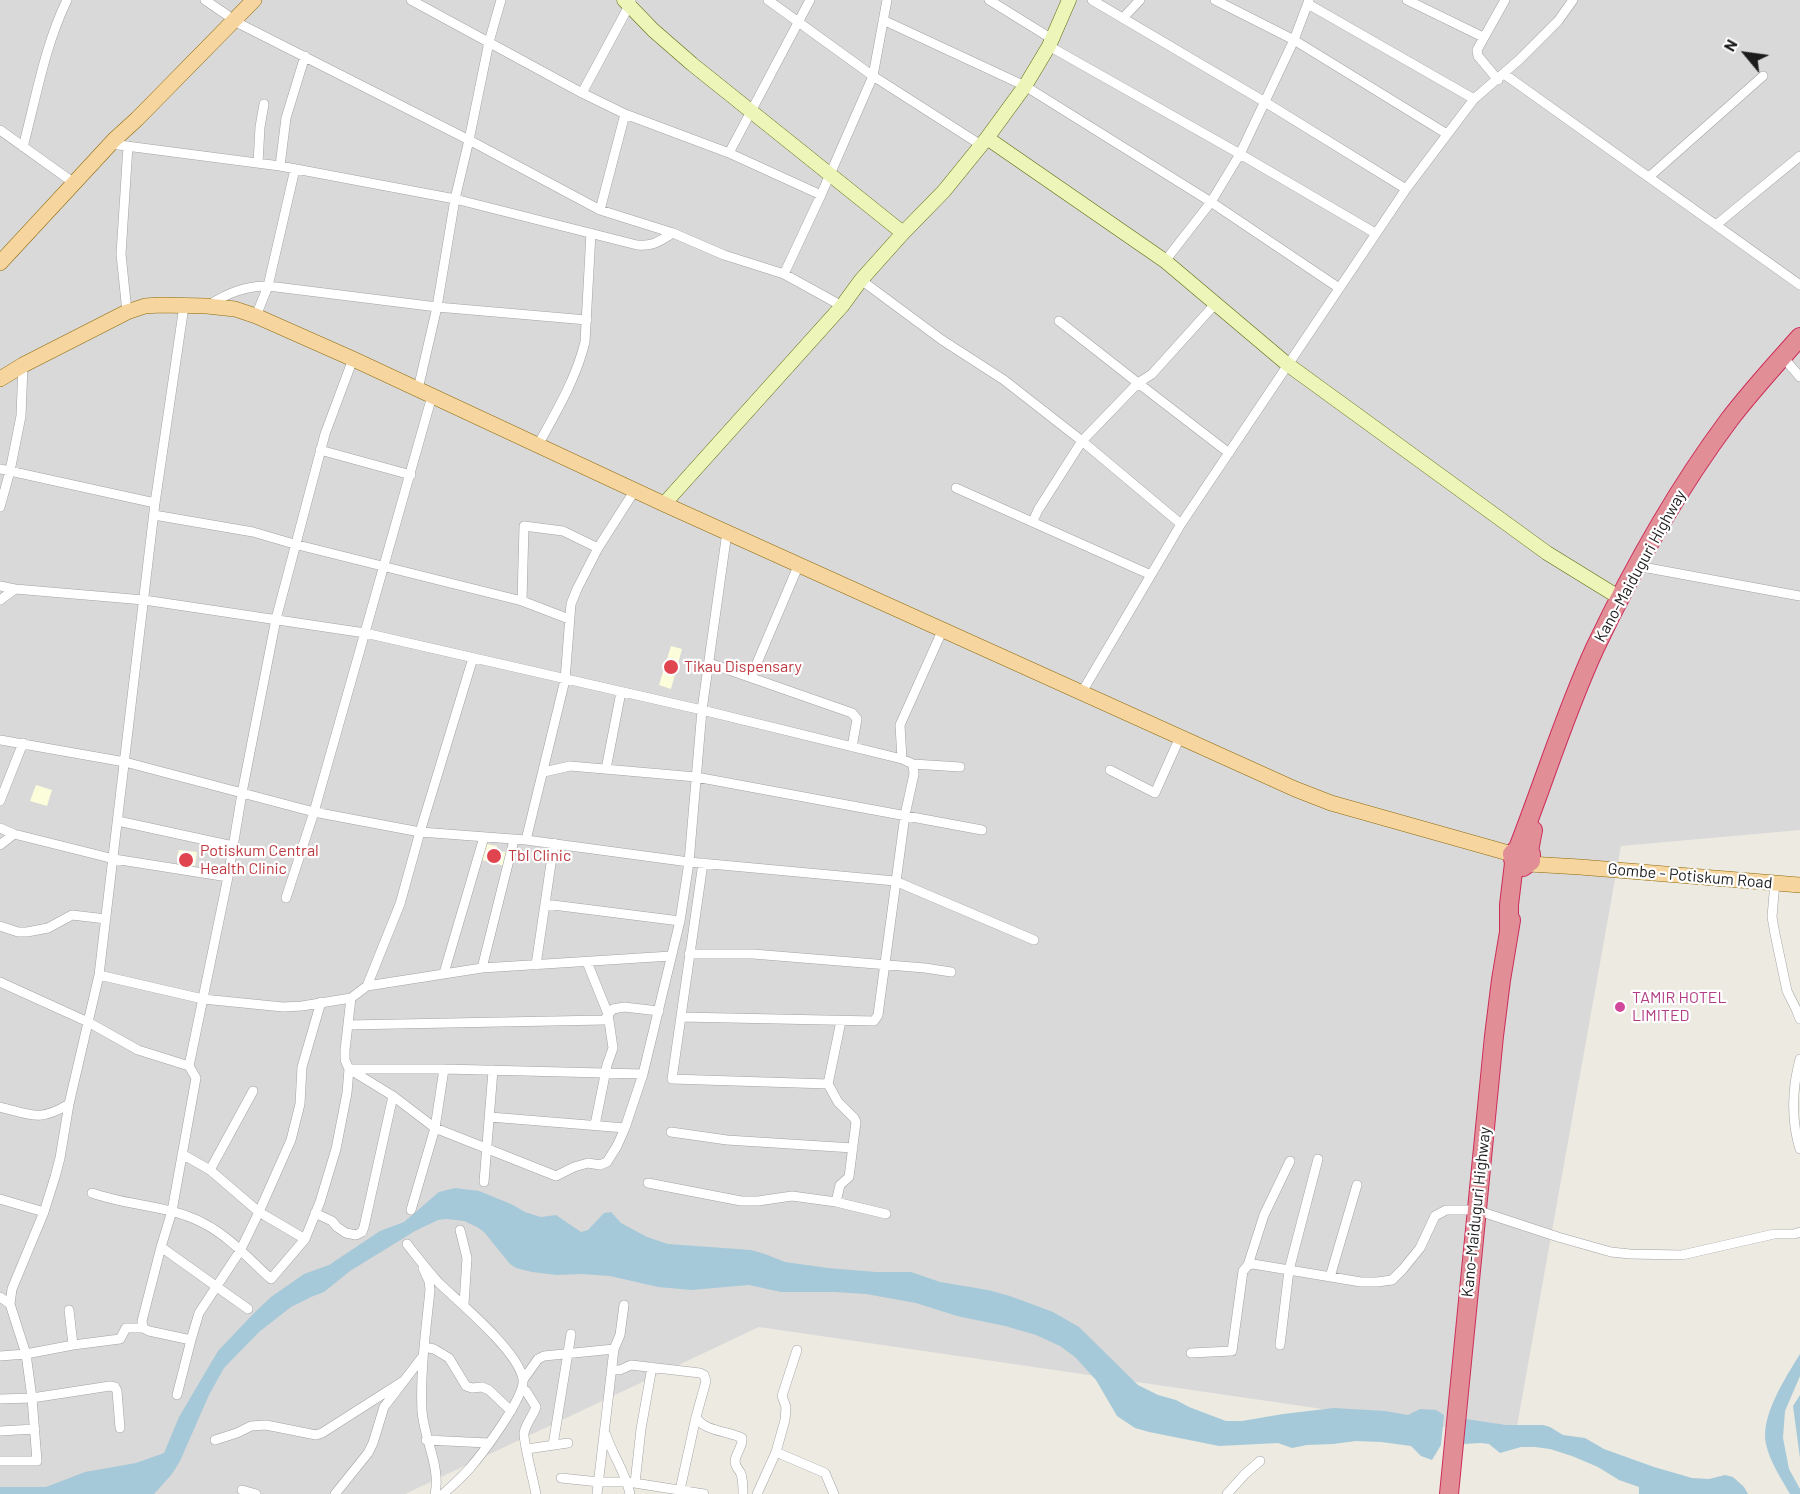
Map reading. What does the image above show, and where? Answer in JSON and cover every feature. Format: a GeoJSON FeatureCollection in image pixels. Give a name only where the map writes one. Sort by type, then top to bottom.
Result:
{"type":"FeatureCollection","features":[{"type":"Feature","properties":{"kind":"highway","name":"Kano-Maiduguri Highway"},"geometry":{"type":"LineString","coordinates":[[1449,1494],[1494,1036],[1509,930],[1509,904],[1540,790],[1551,754],[1581,682],[1620,598],[1672,504],[1730,420],[1800,337]]}},
{"type":"Feature","properties":{"kind":"main road"},"geometry":{"type":"LineString","coordinates":[[231,18],[242,0]]}},
{"type":"Feature","properties":{"kind":"main road"},"geometry":{"type":"LineString","coordinates":[[0,263],[74,183],[118,143],[137,119],[231,18],[254,0]]}},
{"type":"Feature","properties":{"kind":"main road","name":"Gombe - Potiskum Road"},"geometry":{"type":"LineString","coordinates":[[0,379],[23,364],[127,312],[145,306],[207,306],[235,309],[353,359],[664,504],[1295,789],[1331,803],[1523,857],[1580,867],[1800,885]]}},
{"type":"Feature","properties":{"kind":"street"},"geometry":{"type":"LineString","coordinates":[[23,147],[52,37],[68,0]]}},
{"type":"Feature","properties":{"kind":"street"},"geometry":{"type":"LineString","coordinates":[[205,0],[231,18],[470,140],[600,210],[673,233],[724,255],[784,274],[842,306]]}},
{"type":"Feature","properties":{"kind":"street"},"geometry":{"type":"LineString","coordinates":[[411,0],[582,93],[626,114],[729,153],[821,195]]}},
{"type":"Feature","properties":{"kind":"street"},"geometry":{"type":"LineString","coordinates":[[418,389],[437,307],[455,199],[470,140],[489,42],[501,0]]}},
{"type":"Feature","properties":{"kind":"street"},"geometry":{"type":"LineString","coordinates":[[768,0],[873,76],[984,141],[1165,261],[1287,364],[1547,553],[1620,598]]}},
{"type":"Feature","properties":{"kind":"street"},"geometry":{"type":"LineString","coordinates":[[729,153],[810,0]]}},
{"type":"Feature","properties":{"kind":"street"},"geometry":{"type":"LineString","coordinates":[[784,274],[873,76],[887,0]]}},
{"type":"Feature","properties":{"kind":"street"},"geometry":{"type":"LineString","coordinates":[[988,0],[1050,43],[1375,233]]}},
{"type":"Feature","properties":{"kind":"street"},"geometry":{"type":"LineString","coordinates":[[664,504],[842,306],[861,280],[903,232],[944,191],[1026,86],[1050,43],[1069,0]]}},
{"type":"Feature","properties":{"kind":"street"},"geometry":{"type":"LineString","coordinates":[[1092,0],[1265,102],[1406,189]]}},
{"type":"Feature","properties":{"kind":"street"},"geometry":{"type":"LineString","coordinates":[[1123,18],[1140,0]]}},
{"type":"Feature","properties":{"kind":"street"},"geometry":{"type":"LineString","coordinates":[[1215,0],[1294,40],[1447,134]]}},
{"type":"Feature","properties":{"kind":"street"},"geometry":{"type":"LineString","coordinates":[[1407,0],[1483,37]]}},
{"type":"Feature","properties":{"kind":"street"},"geometry":{"type":"LineString","coordinates":[[1505,0],[1483,37],[1477,50],[1478,56],[1501,77],[1649,177],[1800,285]]}},
{"type":"Feature","properties":{"kind":"street"},"geometry":{"type":"LineString","coordinates":[[1083,692],[1181,524],[1406,189],[1474,99],[1501,77],[1558,21],[1573,0]]}},
{"type":"Feature","properties":{"kind":"street"},"geometry":{"type":"LineString","coordinates":[[582,93],[629,2],[653,30],[692,64],[903,232]]}},
{"type":"Feature","properties":{"kind":"street"},"geometry":{"type":"LineString","coordinates":[[1165,261],[1211,202],[1239,154],[1294,40],[1309,2],[1474,99]]}},
{"type":"Feature","properties":{"kind":"street"},"geometry":{"type":"LineString","coordinates":[[884,20],[1026,86],[1211,202],[1340,288]]}},
{"type":"Feature","properties":{"kind":"street"},"geometry":{"type":"LineString","coordinates":[[280,166],[286,118],[304,56]]}},
{"type":"Feature","properties":{"kind":"street"},"geometry":{"type":"LineString","coordinates":[[1649,177],[1763,76]]}},
{"type":"Feature","properties":{"kind":"street"},"geometry":{"type":"LineString","coordinates":[[258,163],[264,104]]}},
{"type":"Feature","properties":{"kind":"street"},"geometry":{"type":"LineString","coordinates":[[600,210],[626,114]]}},
{"type":"Feature","properties":{"kind":"street"},"geometry":{"type":"LineString","coordinates":[[0,130],[74,183]]}},
{"type":"Feature","properties":{"kind":"street"},"geometry":{"type":"LineString","coordinates":[[127,312],[121,254],[118,143],[280,166],[455,199],[646,246],[673,233]]}},
{"type":"Feature","properties":{"kind":"street"},"geometry":{"type":"LineString","coordinates":[[1716,225],[1800,156]]}},
{"type":"Feature","properties":{"kind":"street"},"geometry":{"type":"LineString","coordinates":[[256,316],[268,286],[295,169]]}},
{"type":"Feature","properties":{"kind":"street"},"geometry":{"type":"LineString","coordinates":[[538,445],[571,382],[585,342],[591,233]]}},
{"type":"Feature","properties":{"kind":"street"},"geometry":{"type":"LineString","coordinates":[[861,280],[942,340],[1004,380],[1082,441],[1181,524]]}},
{"type":"Feature","properties":{"kind":"street"},"geometry":{"type":"LineString","coordinates":[[207,306],[241,289],[268,286],[437,307],[587,320]]}},
{"type":"Feature","properties":{"kind":"street"},"geometry":{"type":"LineString","coordinates":[[1033,521],[1082,441],[1138,383],[1152,374],[1216,303]]}},
{"type":"Feature","properties":{"kind":"street"},"geometry":{"type":"LineString","coordinates":[[0,1461],[37,1461],[26,1354],[10,1304],[12,1289],[44,1212],[60,1158],[69,1104],[99,975],[155,503],[184,306]]}},
{"type":"Feature","properties":{"kind":"street"},"geometry":{"type":"LineString","coordinates":[[1059,321],[1229,453]]}},
{"type":"Feature","properties":{"kind":"street"},"geometry":{"type":"LineString","coordinates":[[1782,356],[1800,377]]}},
{"type":"Feature","properties":{"kind":"street"},"geometry":{"type":"LineString","coordinates":[[143,1328],[142,1321],[172,1211],[196,1078],[189,1066],[228,877],[276,619],[320,450],[353,359]]}},
{"type":"Feature","properties":{"kind":"street"},"geometry":{"type":"LineString","coordinates":[[0,507],[5,470],[21,416],[23,364]]}},
{"type":"Feature","properties":{"kind":"street"},"geometry":{"type":"LineString","coordinates":[[286,898],[314,812],[432,396]]}},
{"type":"Feature","properties":{"kind":"street"},"geometry":{"type":"LineString","coordinates":[[320,450],[411,475]]}},
{"type":"Feature","properties":{"kind":"street"},"geometry":{"type":"LineString","coordinates":[[5,470],[155,503]]}},
{"type":"Feature","properties":{"kind":"street"},"geometry":{"type":"LineString","coordinates":[[956,488],[1150,575]]}},
{"type":"Feature","properties":{"kind":"street"},"geometry":{"type":"LineString","coordinates":[[526,840],[564,680],[571,604],[598,548],[635,490]]}},
{"type":"Feature","properties":{"kind":"street"},"geometry":{"type":"LineString","coordinates":[[154,514],[253,532],[522,601],[569,619]]}},
{"type":"Feature","properties":{"kind":"street"},"geometry":{"type":"LineString","coordinates":[[522,601],[524,526],[563,531],[598,548]]}},
{"type":"Feature","properties":{"kind":"street"},"geometry":{"type":"LineString","coordinates":[[349,1069],[393,1096],[435,1128],[556,1176],[588,1163],[600,1165],[607,1162],[625,1128],[643,1074],[680,921],[689,862],[702,710],[728,532]]}},
{"type":"Feature","properties":{"kind":"street"},"geometry":{"type":"LineString","coordinates":[[751,677],[799,564]]}},
{"type":"Feature","properties":{"kind":"street"},"geometry":{"type":"LineString","coordinates":[[1637,566],[1800,596]]}},
{"type":"Feature","properties":{"kind":"street"},"geometry":{"type":"LineString","coordinates":[[0,586],[144,600],[365,633],[702,710],[902,759],[913,765],[960,767]]}},
{"type":"Feature","properties":{"kind":"street"},"geometry":{"type":"LineString","coordinates":[[0,600],[15,589]]}},
{"type":"Feature","properties":{"kind":"street"},"geometry":{"type":"LineString","coordinates":[[902,759],[900,725],[943,629]]}},
{"type":"Feature","properties":{"kind":"street"},"geometry":{"type":"LineString","coordinates":[[99,975],[203,999],[283,1007],[351,998],[366,986],[400,904],[473,658]]}},
{"type":"Feature","properties":{"kind":"street"},"geometry":{"type":"LineString","coordinates":[[709,663],[852,713],[857,719],[852,747]]}},
{"type":"Feature","properties":{"kind":"street"},"geometry":{"type":"LineString","coordinates":[[606,769],[621,692]]}},
{"type":"Feature","properties":{"kind":"street"},"geometry":{"type":"LineString","coordinates":[[1110,770],[1155,793],[1180,737]]}},
{"type":"Feature","properties":{"kind":"street"},"geometry":{"type":"LineString","coordinates":[[0,740],[125,762],[314,812],[420,832],[526,840],[689,862],[895,881],[1034,940]]}},
{"type":"Feature","properties":{"kind":"street"},"geometry":{"type":"LineString","coordinates":[[0,801],[23,743]]}},
{"type":"Feature","properties":{"kind":"street"},"geometry":{"type":"LineString","coordinates":[[681,1017],[874,1021],[878,1015],[895,881],[914,774],[913,765]]}},
{"type":"Feature","properties":{"kind":"street"},"geometry":{"type":"LineString","coordinates":[[544,772],[570,766],[696,777],[982,830]]}},
{"type":"Feature","properties":{"kind":"street"},"geometry":{"type":"LineString","coordinates":[[118,821],[233,846]]}},
{"type":"Feature","properties":{"kind":"street"},"geometry":{"type":"LineString","coordinates":[[0,828],[14,834],[114,859],[228,877]]}},
{"type":"Feature","properties":{"kind":"street"},"geometry":{"type":"LineString","coordinates":[[0,845],[14,834]]}},
{"type":"Feature","properties":{"kind":"street"},"geometry":{"type":"LineString","coordinates":[[444,973],[484,837]]}},
{"type":"Feature","properties":{"kind":"street"},"geometry":{"type":"LineString","coordinates":[[482,968],[514,840]]}},
{"type":"Feature","properties":{"kind":"street"},"geometry":{"type":"LineString","coordinates":[[536,965],[554,843]]}},
{"type":"Feature","properties":{"kind":"street"},"geometry":{"type":"LineString","coordinates":[[703,863],[672,1079],[828,1084]]}},
{"type":"Feature","properties":{"kind":"street"},"geometry":{"type":"LineString","coordinates":[[1774,882],[1772,917],[1775,934],[1787,991],[1800,1019]]}},
{"type":"Feature","properties":{"kind":"street"},"geometry":{"type":"LineString","coordinates":[[545,904],[680,921]]}},
{"type":"Feature","properties":{"kind":"street"},"geometry":{"type":"LineString","coordinates":[[0,926],[18,932],[27,932],[48,928],[72,915],[106,919]]}},
{"type":"Feature","properties":{"kind":"street"},"geometry":{"type":"LineString","coordinates":[[689,954],[753,954],[884,964],[951,972]]}},
{"type":"Feature","properties":{"kind":"street"},"geometry":{"type":"LineString","coordinates":[[366,986],[482,968],[671,956]]}},
{"type":"Feature","properties":{"kind":"street"},"geometry":{"type":"LineString","coordinates":[[587,962],[608,1014],[613,1048],[595,1125]]}},
{"type":"Feature","properties":{"kind":"street"},"geometry":{"type":"LineString","coordinates":[[0,982],[88,1022],[138,1050],[189,1066]]}},
{"type":"Feature","properties":{"kind":"street"},"geometry":{"type":"LineString","coordinates":[[92,1193],[111,1200],[172,1211],[204,1223],[218,1232],[271,1279],[305,1239],[336,1149],[347,1093],[349,1069],[345,1060],[351,998]]}},
{"type":"Feature","properties":{"kind":"street"},"geometry":{"type":"LineString","coordinates":[[177,1395],[190,1340],[199,1314],[240,1251],[291,1140],[300,1104],[302,1067],[321,1002]]}},
{"type":"Feature","properties":{"kind":"street"},"geometry":{"type":"LineString","coordinates":[[348,1025],[604,1020],[613,1009],[624,1007],[659,1011]]}},
{"type":"Feature","properties":{"kind":"street"},"geometry":{"type":"LineString","coordinates":[[836,1202],[840,1185],[849,1177],[856,1122],[838,1102],[828,1084],[841,1021]]}},
{"type":"Feature","properties":{"kind":"street"},"geometry":{"type":"LineString","coordinates":[[1800,1059],[1794,1094],[1795,1121],[1800,1149]]}},
{"type":"Feature","properties":{"kind":"street"},"geometry":{"type":"LineString","coordinates":[[349,1069],[643,1074]]}},
{"type":"Feature","properties":{"kind":"street"},"geometry":{"type":"LineString","coordinates":[[411,1210],[435,1128],[444,1069]]}},
{"type":"Feature","properties":{"kind":"street"},"geometry":{"type":"LineString","coordinates":[[484,1182],[493,1070]]}},
{"type":"Feature","properties":{"kind":"street"},"geometry":{"type":"LineString","coordinates":[[210,1170],[253,1091]]}},
{"type":"Feature","properties":{"kind":"street"},"geometry":{"type":"LineString","coordinates":[[315,1213],[332,1221],[346,1233],[356,1235],[362,1232],[393,1096]]}},
{"type":"Feature","properties":{"kind":"street"},"geometry":{"type":"LineString","coordinates":[[0,1107],[42,1116],[54,1113],[69,1104]]}},
{"type":"Feature","properties":{"kind":"street"},"geometry":{"type":"LineString","coordinates":[[490,1117],[625,1128]]}},
{"type":"Feature","properties":{"kind":"street"},"geometry":{"type":"LineString","coordinates":[[671,1132],[727,1140],[853,1148]]}},
{"type":"Feature","properties":{"kind":"street"},"geometry":{"type":"LineString","coordinates":[[182,1154],[210,1170],[259,1212],[305,1239]]}},
{"type":"Feature","properties":{"kind":"street"},"geometry":{"type":"LineString","coordinates":[[1280,1345],[1289,1270],[1318,1159]]}},
{"type":"Feature","properties":{"kind":"street"},"geometry":{"type":"LineString","coordinates":[[1191,1353],[1232,1351],[1243,1271],[1248,1265],[1264,1215],[1290,1161]]}},
{"type":"Feature","properties":{"kind":"street"},"geometry":{"type":"LineString","coordinates":[[648,1183],[741,1201],[792,1196],[836,1202],[886,1214]]}},
{"type":"Feature","properties":{"kind":"street"},"geometry":{"type":"LineString","coordinates":[[1330,1276],[1357,1185]]}},
{"type":"Feature","properties":{"kind":"street"},"geometry":{"type":"LineString","coordinates":[[0,1199],[44,1212]]}},
{"type":"Feature","properties":{"kind":"street"},"geometry":{"type":"LineString","coordinates":[[1248,1265],[1361,1282],[1392,1280],[1420,1248],[1435,1216],[1446,1210],[1476,1210],[1611,1252],[1630,1254],[1682,1255],[1774,1234],[1800,1232]]}},
{"type":"Feature","properties":{"kind":"street"},"geometry":{"type":"LineString","coordinates":[[460,1230],[467,1258],[464,1304]]}},
{"type":"Feature","properties":{"kind":"street"},"geometry":{"type":"LineString","coordinates":[[407,1244],[439,1282],[464,1304],[514,1359],[526,1391],[536,1407],[534,1416],[526,1426],[523,1436],[536,1494]]}},
{"type":"Feature","properties":{"kind":"street"},"geometry":{"type":"LineString","coordinates":[[161,1247],[248,1309]]}},
{"type":"Feature","properties":{"kind":"street"},"geometry":{"type":"LineString","coordinates":[[420,1260],[429,1281],[430,1290],[421,1376],[422,1414],[426,1440],[435,1469],[437,1485],[435,1494]]}},
{"type":"Feature","properties":{"kind":"street"},"geometry":{"type":"LineString","coordinates":[[0,1297],[10,1304]]}},
{"type":"Feature","properties":{"kind":"street"},"geometry":{"type":"LineString","coordinates":[[597,1494],[614,1349],[620,1335],[624,1305]]}},
{"type":"Feature","properties":{"kind":"street"},"geometry":{"type":"LineString","coordinates":[[69,1310],[73,1345]]}},
{"type":"Feature","properties":{"kind":"street"},"geometry":{"type":"LineString","coordinates":[[0,1356],[120,1339],[126,1328],[143,1328],[190,1340]]}},
{"type":"Feature","properties":{"kind":"street"},"geometry":{"type":"LineString","coordinates":[[553,1445],[571,1334]]}},
{"type":"Feature","properties":{"kind":"street"},"geometry":{"type":"LineString","coordinates":[[335,1494],[368,1453],[384,1407],[424,1351],[434,1349],[449,1358],[466,1386],[489,1390],[511,1411]]}},
{"type":"Feature","properties":{"kind":"street"},"geometry":{"type":"LineString","coordinates":[[444,1494],[470,1468],[511,1411],[538,1359],[544,1356],[614,1349]]}},
{"type":"Feature","properties":{"kind":"street"},"geometry":{"type":"LineString","coordinates":[[757,1494],[776,1452],[785,1420],[786,1407],[782,1396],[797,1350]]}},
{"type":"Feature","properties":{"kind":"street"},"geometry":{"type":"LineString","coordinates":[[612,1369],[620,1370],[631,1365],[700,1373],[704,1376],[706,1381],[680,1490]]}},
{"type":"Feature","properties":{"kind":"street"},"geometry":{"type":"LineString","coordinates":[[630,1494],[652,1367]]}},
{"type":"Feature","properties":{"kind":"street"},"geometry":{"type":"LineString","coordinates":[[215,1440],[251,1426],[266,1425],[316,1435],[405,1380]]}},
{"type":"Feature","properties":{"kind":"street"},"geometry":{"type":"LineString","coordinates":[[0,1399],[32,1398],[115,1387],[120,1428]]}},
{"type":"Feature","properties":{"kind":"street"},"geometry":{"type":"LineString","coordinates":[[696,1417],[705,1425],[742,1438],[735,1463],[742,1476],[743,1494]]}},
{"type":"Feature","properties":{"kind":"street"},"geometry":{"type":"LineString","coordinates":[[0,1431],[35,1429]]}},
{"type":"Feature","properties":{"kind":"street"},"geometry":{"type":"LineString","coordinates":[[605,1433],[610,1448],[631,1482]]}},
{"type":"Feature","properties":{"kind":"street"},"geometry":{"type":"LineString","coordinates":[[426,1440],[488,1443]]}},
{"type":"Feature","properties":{"kind":"street"},"geometry":{"type":"LineString","coordinates":[[527,1449],[568,1443]]}},
{"type":"Feature","properties":{"kind":"street"},"geometry":{"type":"LineString","coordinates":[[776,1452],[825,1473],[834,1494]]}},
{"type":"Feature","properties":{"kind":"street"},"geometry":{"type":"LineString","coordinates":[[1227,1494],[1260,1461]]}},
{"type":"Feature","properties":{"kind":"street"},"geometry":{"type":"LineString","coordinates":[[561,1478],[599,1482],[631,1482],[704,1494]]}},
{"type":"Feature","properties":{"kind":"street"},"geometry":{"type":"LineString","coordinates":[[242,1490],[256,1494]]}},
{"type":"Feature","properties":{"kind":"shaded area"},"geometry":{"type":"Polygon","coordinates":[[[0,0],[1800,0],[1800,830],[1621,846],[1515,1437],[759,1327],[405,1494],[0,1494],[0,0]]]}},
{"type":"Feature","properties":{"kind":"shaded area","name":"Tikau Dispensary"},"geometry":{"type":"Polygon","coordinates":[[[671,646],[682,649],[671,689],[659,685],[671,646]]]}},
{"type":"Feature","properties":{"kind":"shaded area"},"geometry":{"type":"Polygon","coordinates":[[[36,785],[52,790],[47,806],[30,801],[36,785]]]}},
{"type":"Feature","properties":{"kind":"shaded area","name":"Tbl Clinic"},"geometry":{"type":"Polygon","coordinates":[[[486,844],[497,846],[496,851],[506,852],[505,866],[482,860],[486,844]]]}},
{"type":"Feature","properties":{"kind":"shaded area","name":"Potiskum Central Health Clinic"},"geometry":{"type":"Polygon","coordinates":[[[179,850],[197,852],[195,866],[178,864],[179,850]]]}},
{"type":"Feature","properties":{"kind":"water"},"geometry":{"type":"Polygon","coordinates":[[[455,1188],[479,1191],[541,1217],[556,1215],[581,1232],[588,1230],[604,1213],[611,1212],[621,1223],[647,1237],[668,1244],[751,1250],[785,1262],[828,1268],[911,1272],[940,1282],[988,1290],[1053,1312],[1079,1327],[1138,1385],[1226,1421],[1242,1421],[1334,1408],[1385,1411],[1408,1415],[1420,1409],[1436,1410],[1444,1415],[1441,1445],[1432,1460],[1421,1456],[1411,1446],[1381,1442],[1356,1441],[1292,1448],[1278,1443],[1219,1446],[1149,1432],[1135,1428],[1117,1416],[1096,1380],[1075,1357],[1060,1346],[1036,1335],[957,1316],[916,1303],[866,1294],[781,1292],[749,1285],[691,1290],[658,1287],[610,1276],[532,1272],[510,1264],[484,1232],[477,1227],[464,1221],[447,1219],[438,1220],[415,1231],[350,1271],[324,1292],[291,1307],[259,1332],[224,1368],[209,1395],[180,1461],[154,1494],[0,1494],[0,1487],[46,1487],[85,1472],[136,1463],[164,1453],[179,1417],[218,1351],[271,1297],[304,1274],[329,1265],[380,1231],[404,1222],[439,1192],[455,1188]]]}},
{"type":"Feature","properties":{"kind":"water"},"geometry":{"type":"Polygon","coordinates":[[[1800,1354],[1800,1376],[1785,1411],[1783,1438],[1789,1469],[1800,1489],[1800,1494],[1790,1494],[1770,1457],[1765,1433],[1775,1397],[1800,1354]]]}},
{"type":"Feature","properties":{"kind":"water"},"geometry":{"type":"Polygon","coordinates":[[[1800,1395],[1800,1458],[1793,1406],[1800,1395]]]}},
{"type":"Feature","properties":{"kind":"water"},"geometry":{"type":"Polygon","coordinates":[[[1466,1419],[1506,1425],[1543,1425],[1563,1435],[1585,1438],[1604,1449],[1692,1478],[1709,1479],[1725,1475],[1733,1477],[1748,1494],[1639,1494],[1639,1487],[1619,1480],[1598,1467],[1550,1449],[1521,1447],[1500,1453],[1489,1444],[1463,1444],[1466,1419]]]}},
{"type":"Feature","properties":{"kind":"place","name":"Tikau Dispensary"},"geometry":{"type":"Point","coordinates":[671,667]}},
{"type":"Feature","properties":{"kind":"place","name":"Tbl Clinic"},"geometry":{"type":"Point","coordinates":[494,856]}},
{"type":"Feature","properties":{"kind":"place","name":"Potiskum Central Health Clinic"},"geometry":{"type":"Point","coordinates":[186,860]}},
{"type":"Feature","properties":{"kind":"place","name":"TAMIR HOTEL LIMITED"},"geometry":{"type":"Point","coordinates":[1620,1007]}}]}
